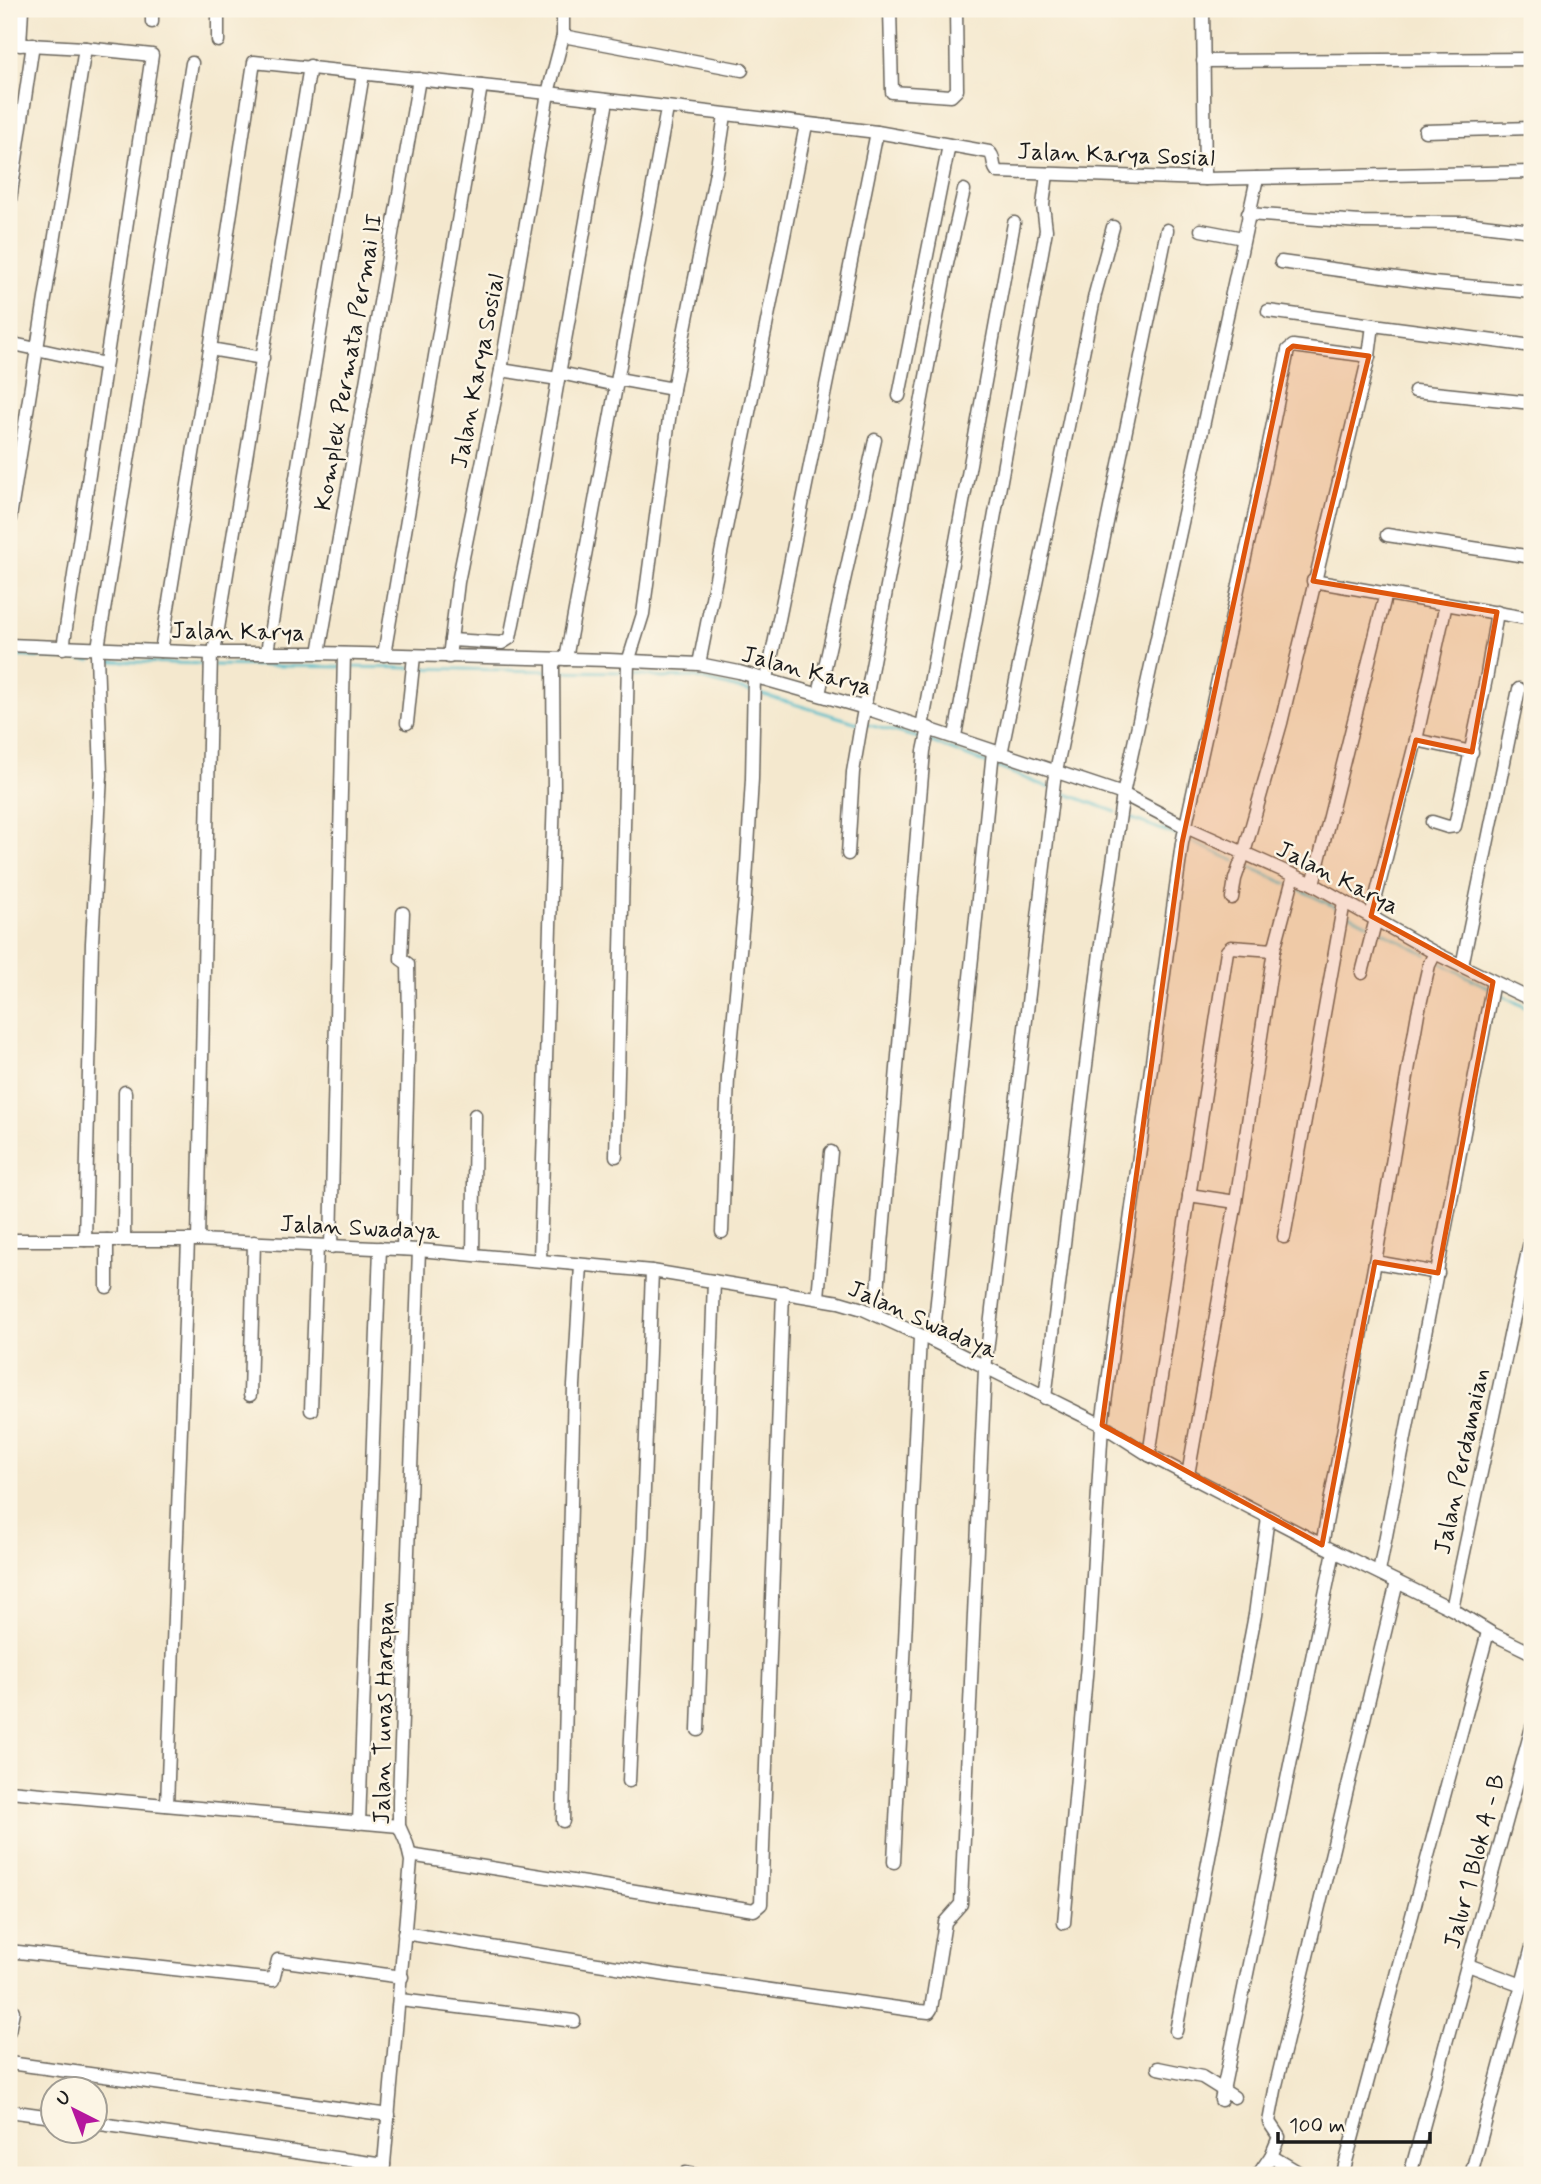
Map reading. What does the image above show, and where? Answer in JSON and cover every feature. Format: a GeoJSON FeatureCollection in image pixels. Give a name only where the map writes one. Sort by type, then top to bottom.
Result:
{"type":"FeatureCollection","features":[{"type":"Feature","properties":{"kind":"street"},"geometry":{"type":"LineString","coordinates":[[9,207],[22,9]]}},
{"type":"Feature","properties":{"kind":"street"},"geometry":{"type":"LineString","coordinates":[[218,9],[218,41]]}},
{"type":"Feature","properties":{"kind":"street","name":"Jalan Karya Sosial"},"geometry":{"type":"LineString","coordinates":[[449,657],[458,582],[501,370],[548,93],[563,36],[563,9]]}},
{"type":"Feature","properties":{"kind":"street"},"geometry":{"type":"LineString","coordinates":[[890,9],[892,92],[951,96],[957,90],[956,9]]}},
{"type":"Feature","properties":{"kind":"street"},"geometry":{"type":"LineString","coordinates":[[1203,9],[1205,179]]}},
{"type":"Feature","properties":{"kind":"street"},"geometry":{"type":"LineString","coordinates":[[563,36],[742,70]]}},
{"type":"Feature","properties":{"kind":"street"},"geometry":{"type":"LineString","coordinates":[[20,44],[152,55],[63,648]]}},
{"type":"Feature","properties":{"kind":"street"},"geometry":{"type":"LineString","coordinates":[[9,524],[85,48]]}},
{"type":"Feature","properties":{"kind":"street"},"geometry":{"type":"LineString","coordinates":[[1203,61],[1532,59]]}},
{"type":"Feature","properties":{"kind":"street"},"geometry":{"type":"LineString","coordinates":[[161,651],[254,62],[548,93]]}},
{"type":"Feature","properties":{"kind":"street"},"geometry":{"type":"LineString","coordinates":[[85,1240],[92,943],[101,775],[98,651],[191,63]]}},
{"type":"Feature","properties":{"kind":"street"},"geometry":{"type":"LineString","coordinates":[[167,1805],[193,1240],[212,655],[310,66]]}},
{"type":"Feature","properties":{"kind":"street"},"geometry":{"type":"LineString","coordinates":[[267,652],[363,74]]}},
{"type":"Feature","properties":{"kind":"street","name":"Komplek Permata Permai II"},"geometry":{"type":"LineString","coordinates":[[319,653],[419,79]]}},
{"type":"Feature","properties":{"kind":"street"},"geometry":{"type":"LineString","coordinates":[[384,655],[481,86]]}},
{"type":"Feature","properties":{"kind":"street","name":"Jalan Karya Sosial"},"geometry":{"type":"LineString","coordinates":[[548,93],[877,132],[989,152],[998,172],[1205,179],[1532,173]]}},
{"type":"Feature","properties":{"kind":"street"},"geometry":{"type":"LineString","coordinates":[[451,640],[502,643],[510,638],[607,101]]}},
{"type":"Feature","properties":{"kind":"street"},"geometry":{"type":"LineString","coordinates":[[540,1261],[557,666],[617,382],[667,109]]}},
{"type":"Feature","properties":{"kind":"street"},"geometry":{"type":"LineString","coordinates":[[616,1156],[628,669],[643,614],[673,389],[725,115]]}},
{"type":"Feature","properties":{"kind":"street"},"geometry":{"type":"LineString","coordinates":[[699,664],[806,125]]}},
{"type":"Feature","properties":{"kind":"street"},"geometry":{"type":"LineString","coordinates":[[1425,131],[1532,128]]}},
{"type":"Feature","properties":{"kind":"street"},"geometry":{"type":"LineString","coordinates":[[722,1232],[728,1077],[745,898],[758,679],[877,132]]}},
{"type":"Feature","properties":{"kind":"street"},"geometry":{"type":"LineString","coordinates":[[899,396],[949,145]]}},
{"type":"Feature","properties":{"kind":"street"},"geometry":{"type":"LineString","coordinates":[[955,736],[1046,230],[1043,205],[1047,174]]}},
{"type":"Feature","properties":{"kind":"street"},"geometry":{"type":"LineString","coordinates":[[1045,1398],[1101,944],[1123,799],[1256,178]]}},
{"type":"Feature","properties":{"kind":"street"},"geometry":{"type":"LineString","coordinates":[[848,854],[853,772],[862,719],[947,264],[964,190]]}},
{"type":"Feature","properties":{"kind":"street"},"geometry":{"type":"LineString","coordinates":[[1248,214],[1361,222],[1466,223],[1532,231]]}},
{"type":"Feature","properties":{"kind":"street"},"geometry":{"type":"LineString","coordinates":[[876,1315],[926,731],[1014,223]]}},
{"type":"Feature","properties":{"kind":"street"},"geometry":{"type":"LineString","coordinates":[[933,1341],[991,776],[1095,294],[1113,227]]}},
{"type":"Feature","properties":{"kind":"street"},"geometry":{"type":"LineString","coordinates":[[404,1933],[673,1976],[929,2012],[945,1922],[961,1904],[985,1369],[1052,797],[1167,230]]}},
{"type":"Feature","properties":{"kind":"street"},"geometry":{"type":"LineString","coordinates":[[1202,230],[1243,238]]}},
{"type":"Feature","properties":{"kind":"street"},"geometry":{"type":"LineString","coordinates":[[1281,262],[1433,283],[1532,292]]}},
{"type":"Feature","properties":{"kind":"street"},"geometry":{"type":"LineString","coordinates":[[1268,311],[1532,346]]}},
{"type":"Feature","properties":{"kind":"street"},"geometry":{"type":"LineString","coordinates":[[1232,898],[1281,723],[1369,356],[1373,325]]}},
{"type":"Feature","properties":{"kind":"street"},"geometry":{"type":"LineString","coordinates":[[9,343],[105,364]]}},
{"type":"Feature","properties":{"kind":"street"},"geometry":{"type":"LineString","coordinates":[[1064,1923],[1089,1642],[1102,1425],[1184,834],[1288,350],[1293,346],[1369,356]]}},
{"type":"Feature","properties":{"kind":"street"},"geometry":{"type":"LineString","coordinates":[[210,349],[262,358]]}},
{"type":"Feature","properties":{"kind":"street"},"geometry":{"type":"LineString","coordinates":[[501,370],[673,389]]}},
{"type":"Feature","properties":{"kind":"street"},"geometry":{"type":"LineString","coordinates":[[1415,391],[1532,403]]}},
{"type":"Feature","properties":{"kind":"street"},"geometry":{"type":"LineString","coordinates":[[819,694],[875,440]]}},
{"type":"Feature","properties":{"kind":"street"},"geometry":{"type":"LineString","coordinates":[[1387,535],[1532,557]]}},
{"type":"Feature","properties":{"kind":"street"},"geometry":{"type":"LineString","coordinates":[[1313,581],[1532,619]]}},
{"type":"Feature","properties":{"kind":"street"},"geometry":{"type":"LineString","coordinates":[[1313,884],[1386,593]]}},
{"type":"Feature","properties":{"kind":"street"},"geometry":{"type":"LineString","coordinates":[[1362,973],[1446,604]]}},
{"type":"Feature","properties":{"kind":"street"},"geometry":{"type":"LineString","coordinates":[[1432,822],[1448,827],[1455,826],[1472,752],[1497,612]]}},
{"type":"Feature","properties":{"kind":"street","name":"Jalan Karya"},"geometry":{"type":"LineString","coordinates":[[9,645],[212,655],[267,652],[319,653],[343,657],[384,655],[414,662],[449,657],[628,669],[699,664],[819,694],[862,719],[955,736],[996,754],[1123,799],[1184,834],[1242,860],[1292,882],[1313,884],[1343,907],[1374,918],[1432,958],[1462,966],[1491,988],[1532,1000]]}},
{"type":"Feature","properties":{"kind":"street"},"geometry":{"type":"LineString","coordinates":[[331,1247],[343,657]]}},
{"type":"Feature","properties":{"kind":"street"},"geometry":{"type":"LineString","coordinates":[[407,723],[414,662]]}},
{"type":"Feature","properties":{"kind":"street"},"geometry":{"type":"LineString","coordinates":[[1462,966],[1518,689]]}},
{"type":"Feature","properties":{"kind":"street"},"geometry":{"type":"LineString","coordinates":[[1416,740],[1472,752]]}},
{"type":"Feature","properties":{"kind":"street"},"geometry":{"type":"LineString","coordinates":[[1188,1475],[1236,1202],[1274,950],[1292,882]]}},
{"type":"Feature","properties":{"kind":"street"},"geometry":{"type":"LineString","coordinates":[[1284,1237],[1343,907]]}},
{"type":"Feature","properties":{"kind":"street"},"geometry":{"type":"LineString","coordinates":[[403,913],[401,959],[408,964],[409,1020],[403,1249]]}},
{"type":"Feature","properties":{"kind":"street"},"geometry":{"type":"LineString","coordinates":[[1149,1455],[1227,951],[1231,947],[1274,950]]}},
{"type":"Feature","properties":{"kind":"street"},"geometry":{"type":"LineString","coordinates":[[1158,2068],[1202,2077],[1226,2095],[1328,1548],[1418,1013],[1432,958]]}},
{"type":"Feature","properties":{"kind":"street"},"geometry":{"type":"LineString","coordinates":[[1379,1572],[1491,988]]}},
{"type":"Feature","properties":{"kind":"street"},"geometry":{"type":"LineString","coordinates":[[124,1240],[125,1092]]}},
{"type":"Feature","properties":{"kind":"street"},"geometry":{"type":"LineString","coordinates":[[473,1254],[475,1115]]}},
{"type":"Feature","properties":{"kind":"street"},"geometry":{"type":"LineString","coordinates":[[818,1297],[831,1152]]}},
{"type":"Feature","properties":{"kind":"street"},"geometry":{"type":"LineString","coordinates":[[1189,1195],[1236,1202]]}},
{"type":"Feature","properties":{"kind":"street","name":"Jalan Perdamaian"},"geometry":{"type":"LineString","coordinates":[[1452,1609],[1532,1232]]}},
{"type":"Feature","properties":{"kind":"street","name":"Jalan Swadaya"},"geometry":{"type":"LineString","coordinates":[[9,1240],[193,1240],[419,1250],[652,1272],[818,1297],[863,1309],[919,1337],[933,1341],[1102,1425],[1149,1455],[1452,1609]]}},
{"type":"Feature","properties":{"kind":"street"},"geometry":{"type":"LineString","coordinates":[[107,1240],[107,1287]]}},
{"type":"Feature","properties":{"kind":"street"},"geometry":{"type":"LineString","coordinates":[[250,1395],[254,1242]]}},
{"type":"Feature","properties":{"kind":"street"},"geometry":{"type":"LineString","coordinates":[[311,1410],[317,1246]]}},
{"type":"Feature","properties":{"kind":"street"},"geometry":{"type":"LineString","coordinates":[[359,1823],[380,1248]]}},
{"type":"Feature","properties":{"kind":"street","name":"Jalan Tunas Harapan"},"geometry":{"type":"LineString","coordinates":[[384,2170],[410,1855],[399,1826],[419,1250]]}},
{"type":"Feature","properties":{"kind":"street"},"geometry":{"type":"LineString","coordinates":[[1375,1262],[1438,1273]]}},
{"type":"Feature","properties":{"kind":"street"},"geometry":{"type":"LineString","coordinates":[[563,1821],[574,1387],[581,1265]]}},
{"type":"Feature","properties":{"kind":"street"},"geometry":{"type":"LineString","coordinates":[[629,1781],[642,1543],[652,1272]]}},
{"type":"Feature","properties":{"kind":"street"},"geometry":{"type":"LineString","coordinates":[[698,1730],[714,1281]]}},
{"type":"Feature","properties":{"kind":"street"},"geometry":{"type":"LineString","coordinates":[[410,1855],[754,1910],[761,1904],[783,1292]]}},
{"type":"Feature","properties":{"kind":"street"},"geometry":{"type":"LineString","coordinates":[[894,1862],[919,1337]]}},
{"type":"Feature","properties":{"kind":"street"},"geometry":{"type":"LineString","coordinates":[[1176,2031],[1255,1615],[1268,1517]]}},
{"type":"Feature","properties":{"kind":"street"},"geometry":{"type":"LineString","coordinates":[[1258,2175],[1279,2137],[1269,2122],[1276,2085],[1397,1582]]}},
{"type":"Feature","properties":{"kind":"street"},"geometry":{"type":"LineString","coordinates":[[1452,1609],[1488,1632],[1532,1653]]}},
{"type":"Feature","properties":{"kind":"street"},"geometry":{"type":"LineString","coordinates":[[1344,2169],[1488,1632]]}},
{"type":"Feature","properties":{"kind":"street","name":"Jalur 1 Blok A - B"},"geometry":{"type":"LineString","coordinates":[[1410,2175],[1532,1727]]}},
{"type":"Feature","properties":{"kind":"street"},"geometry":{"type":"LineString","coordinates":[[9,1790],[399,1826]]}},
{"type":"Feature","properties":{"kind":"street"},"geometry":{"type":"LineString","coordinates":[[1471,2175],[1532,1947]]}},
{"type":"Feature","properties":{"kind":"street"},"geometry":{"type":"LineString","coordinates":[[9,1951],[273,1980],[278,1960],[401,1977]]}},
{"type":"Feature","properties":{"kind":"street"},"geometry":{"type":"LineString","coordinates":[[1468,1965],[1522,1984]]}},
{"type":"Feature","properties":{"kind":"street"},"geometry":{"type":"LineString","coordinates":[[400,2000],[574,2021]]}},
{"type":"Feature","properties":{"kind":"street"},"geometry":{"type":"LineString","coordinates":[[9,2005],[13,2011],[9,2031]]}},
{"type":"Feature","properties":{"kind":"street"},"geometry":{"type":"LineString","coordinates":[[9,2063],[389,2115]]}},
{"type":"Feature","properties":{"kind":"street"},"geometry":{"type":"LineString","coordinates":[[9,2111],[38,2115]]}},
{"type":"Feature","properties":{"kind":"street"},"geometry":{"type":"LineString","coordinates":[[108,2125],[384,2170]]}},
{"type":"Feature","properties":{"kind":"street"},"geometry":{"type":"LineString","coordinates":[[1271,2155],[1303,2175]]}},
{"type":"Feature","properties":{"kind":"highlighted area"},"geometry":{"type":"Polygon","coordinates":[[[1293,346],[1369,356],[1313,581],[1497,612],[1472,752],[1416,740],[1371,916],[1493,982],[1438,1273],[1375,1262],[1322,1545],[1102,1425],[1182,843],[1288,350],[1293,346]]]}},
{"type":"Feature","properties":{"kind":"waterway"},"geometry":{"type":"LineString","coordinates":[[9,656],[91,660]]}},
{"type":"Feature","properties":{"kind":"waterway"},"geometry":{"type":"LineString","coordinates":[[102,661],[207,664]]}},
{"type":"Feature","properties":{"kind":"waterway"},"geometry":{"type":"LineString","coordinates":[[214,665],[340,667]]}},
{"type":"Feature","properties":{"kind":"waterway"},"geometry":{"type":"LineString","coordinates":[[346,667],[410,668]]}},
{"type":"Feature","properties":{"kind":"waterway"},"geometry":{"type":"LineString","coordinates":[[416,668],[550,671]]}},
{"type":"Feature","properties":{"kind":"waterway"},"geometry":{"type":"LineString","coordinates":[[556,671],[623,672]]}},
{"type":"Feature","properties":{"kind":"waterway"},"geometry":{"type":"LineString","coordinates":[[633,673],[663,678],[693,677],[751,692]]}},
{"type":"Feature","properties":{"kind":"waterway"},"geometry":{"type":"LineString","coordinates":[[757,693],[858,723]]}},
{"type":"Feature","properties":{"kind":"waterway"},"geometry":{"type":"LineString","coordinates":[[865,724],[923,739]]}},
{"type":"Feature","properties":{"kind":"waterway"},"geometry":{"type":"LineString","coordinates":[[929,741],[988,764]]}},
{"type":"Feature","properties":{"kind":"waterway"},"geometry":{"type":"LineString","coordinates":[[994,766],[1050,788]]}},
{"type":"Feature","properties":{"kind":"waterway"},"geometry":{"type":"LineString","coordinates":[[1056,790],[1116,812]]}},
{"type":"Feature","properties":{"kind":"waterway"},"geometry":{"type":"LineString","coordinates":[[1125,816],[1178,836]]}},
{"type":"Feature","properties":{"kind":"waterway"},"geometry":{"type":"LineString","coordinates":[[1187,840],[1235,861]]}},
{"type":"Feature","properties":{"kind":"waterway"},"geometry":{"type":"LineString","coordinates":[[1245,865],[1287,884]]}},
{"type":"Feature","properties":{"kind":"waterway"},"geometry":{"type":"LineString","coordinates":[[1296,888],[1337,908]]}},
{"type":"Feature","properties":{"kind":"waterway"},"geometry":{"type":"LineString","coordinates":[[1346,913],[1371,926]]}},
{"type":"Feature","properties":{"kind":"waterway"},"geometry":{"type":"LineString","coordinates":[[1377,929],[1427,955]]}},
{"type":"Feature","properties":{"kind":"waterway"},"geometry":{"type":"LineString","coordinates":[[1439,962],[1489,988]]}},
{"type":"Feature","properties":{"kind":"waterway"},"geometry":{"type":"LineString","coordinates":[[1495,991],[1532,1011]]}}]}
